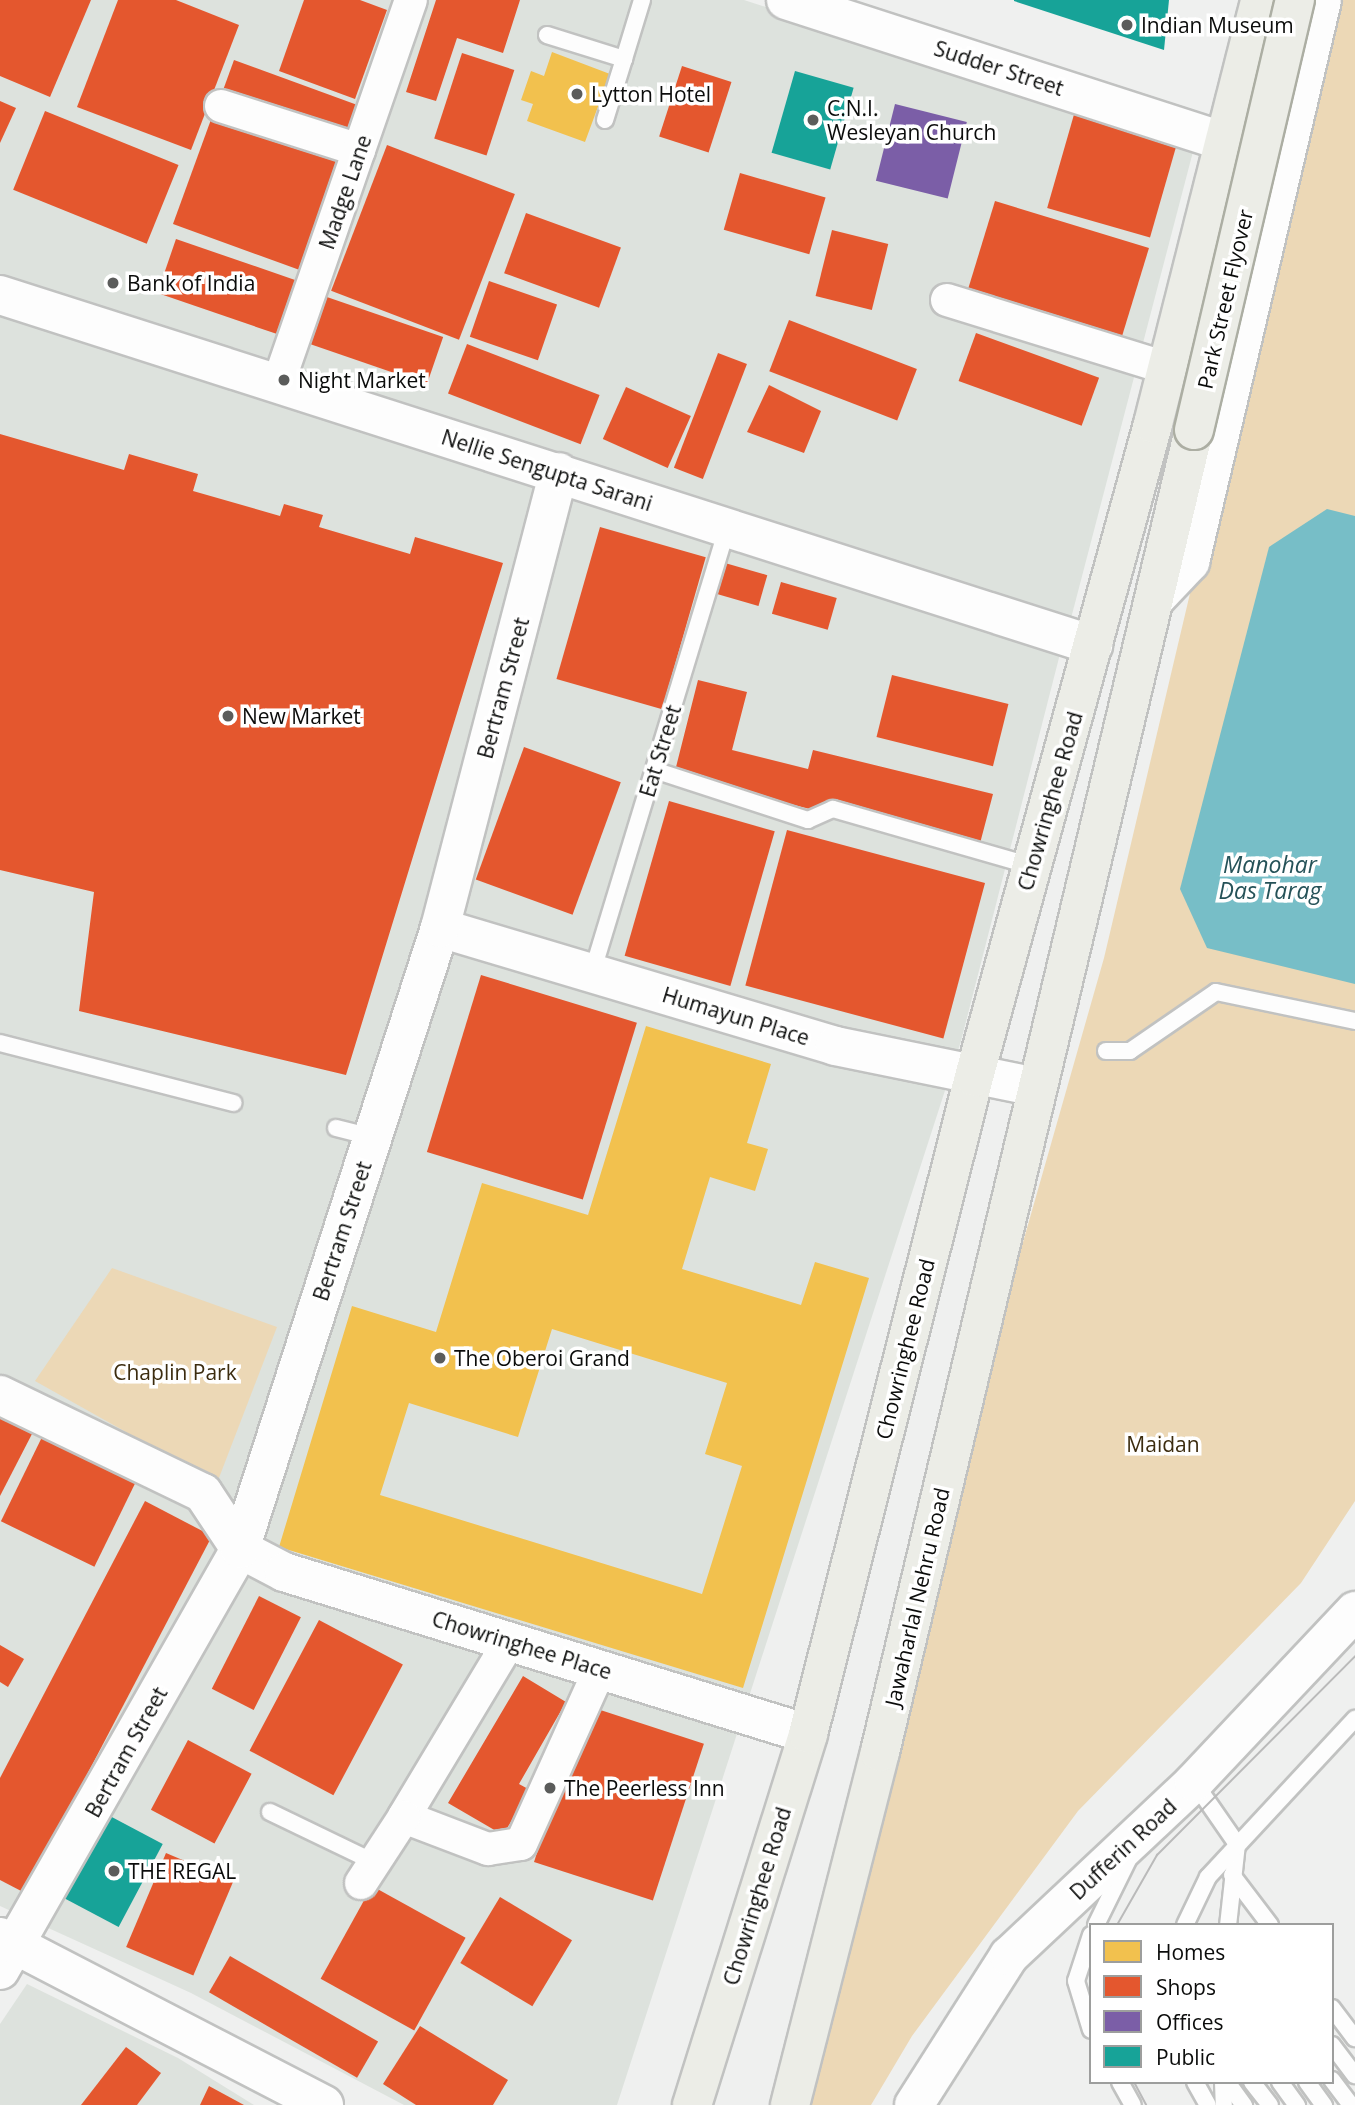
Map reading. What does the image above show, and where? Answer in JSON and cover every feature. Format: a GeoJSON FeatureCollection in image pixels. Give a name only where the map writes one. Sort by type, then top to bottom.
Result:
{"type":"FeatureCollection","features":[{"type":"Feature","properties":{"kind":"main road","name":"Park Street Flyover"},"geometry":{"type":"LineString","coordinates":[[1109,589],[1260,0]]}},
{"type":"Feature","properties":{"kind":"main road","name":"Park Street Flyover"},"geometry":{"type":"LineString","coordinates":[[1156,598],[1295,0]]}},
{"type":"Feature","properties":{"kind":"main road","name":"Chowringhee Road"},"geometry":{"type":"LineString","coordinates":[[692,2105],[808,1734],[974,1077],[1109,589]]}},
{"type":"Feature","properties":{"kind":"main road"},"geometry":{"type":"LineString","coordinates":[[1037,1087],[1156,598]]}},
{"type":"Feature","properties":{"kind":"main road","name":"Jawaharlal Nehru Road"},"geometry":{"type":"LineString","coordinates":[[790,2105],[1037,1087]]}},
{"type":"Feature","properties":{"kind":"street","name":"Madge Lane"},"geometry":{"type":"LineString","coordinates":[[278,383],[411,0]]}},
{"type":"Feature","properties":{"kind":"street","name":"Sudder Street"},"geometry":{"type":"LineString","coordinates":[[786,0],[1211,137]]}},
{"type":"Feature","properties":{"kind":"street"},"geometry":{"type":"LineString","coordinates":[[1109,589],[1103,544],[1211,137],[1243,0]]}},
{"type":"Feature","properties":{"kind":"street"},"geometry":{"type":"LineString","coordinates":[[1156,598],[1190,562],[1322,0]]}},
{"type":"Feature","properties":{"kind":"street"},"geometry":{"type":"LineString","coordinates":[[221,106],[359,150]]}},
{"type":"Feature","properties":{"kind":"street","name":"Nellie Sengupta Sarani"},"geometry":{"type":"LineString","coordinates":[[0,295],[1094,645]]}},
{"type":"Feature","properties":{"kind":"street"},"geometry":{"type":"LineString","coordinates":[[947,300],[1150,363]]}},
{"type":"Feature","properties":{"kind":"street","name":"Bertram Street"},"geometry":{"type":"LineString","coordinates":[[5,1951],[240,1549],[354,1133],[440,928],[559,472]]}},
{"type":"Feature","properties":{"kind":"street","name":"Humayun Place"},"geometry":{"type":"LineString","coordinates":[[440,928],[835,1046],[974,1077],[1037,1087]]}},
{"type":"Feature","properties":{"kind":"street"},"geometry":{"type":"LineString","coordinates":[[0,1395],[203,1493],[240,1549]]}},
{"type":"Feature","properties":{"kind":"street","name":"Chowringhee Place"},"geometry":{"type":"LineString","coordinates":[[240,1549],[284,1572],[808,1734]]}},
{"type":"Feature","properties":{"kind":"street","name":"Dufferin Road"},"geometry":{"type":"LineString","coordinates":[[914,2105],[1009,1956],[1194,1782],[1355,1611]]}},
{"type":"Feature","properties":{"kind":"street"},"geometry":{"type":"LineString","coordinates":[[368,1873],[509,1642]]}},
{"type":"Feature","properties":{"kind":"street"},"geometry":{"type":"LineString","coordinates":[[404,1817],[488,1849],[521,1844],[600,1669]]}},
{"type":"Feature","properties":{"kind":"street"},"geometry":{"type":"LineString","coordinates":[[5,1951],[324,2105]]}},
{"type":"Feature","properties":{"kind":"lane"},"geometry":{"type":"LineString","coordinates":[[605,120],[642,0]]}},
{"type":"Feature","properties":{"kind":"lane"},"geometry":{"type":"LineString","coordinates":[[547,35],[624,59]]}},
{"type":"Feature","properties":{"kind":"lane","name":"Eat Street"},"geometry":{"type":"LineString","coordinates":[[592,973],[727,529]]}},
{"type":"Feature","properties":{"kind":"lane"},"geometry":{"type":"LineString","coordinates":[[654,771],[808,820],[833,809],[1032,866]]}},
{"type":"Feature","properties":{"kind":"lane"},"geometry":{"type":"LineString","coordinates":[[1106,1051],[1130,1051],[1216,992],[1355,1021]]}},
{"type":"Feature","properties":{"kind":"lane"},"geometry":{"type":"LineString","coordinates":[[0,1042],[233,1103]]}},
{"type":"Feature","properties":{"kind":"lane"},"geometry":{"type":"LineString","coordinates":[[1186,1923],[1208,1877],[1355,1719]]}},
{"type":"Feature","properties":{"kind":"lane"},"geometry":{"type":"LineString","coordinates":[[1194,1782],[1237,1844],[1228,1923]]}},
{"type":"Feature","properties":{"kind":"lane"},"geometry":{"type":"LineString","coordinates":[[270,1812],[368,1873]]}},
{"type":"Feature","properties":{"kind":"lane"},"geometry":{"type":"LineString","coordinates":[[1097,1923],[1139,1835]]}},
{"type":"Feature","properties":{"kind":"lane"},"geometry":{"type":"LineString","coordinates":[[1232,1875],[1268,1923]]}},
{"type":"Feature","properties":{"kind":"lane"},"geometry":{"type":"LineString","coordinates":[[1229,1908],[1240,1923]]}},
{"type":"Feature","properties":{"kind":"lane"},"geometry":{"type":"LineString","coordinates":[[1089,1941],[1076,1981],[1089,2023]]}},
{"type":"Feature","properties":{"kind":"lane"},"geometry":{"type":"LineString","coordinates":[[1334,2011],[1355,2038]]}},
{"type":"Feature","properties":{"kind":"lane"},"geometry":{"type":"LineString","coordinates":[[1334,2048],[1355,2075]]}},
{"type":"Feature","properties":{"kind":"lane"},"geometry":{"type":"LineString","coordinates":[[1334,2083],[1351,2105]]}},
{"type":"Feature","properties":{"kind":"lane"},"geometry":{"type":"LineString","coordinates":[[1121,2084],[1133,2105]]}},
{"type":"Feature","properties":{"kind":"lane"},"geometry":{"type":"LineString","coordinates":[[1196,2084],[1208,2105]]}},
{"type":"Feature","properties":{"kind":"lane"},"geometry":{"type":"LineString","coordinates":[[1224,2105],[1225,2084]]}},
{"type":"Feature","properties":{"kind":"lane"},"geometry":{"type":"LineString","coordinates":[[1227,2084],[1244,2105]]}},
{"type":"Feature","properties":{"kind":"lane"},"geometry":{"type":"LineString","coordinates":[[1254,2084],[1270,2105]]}},
{"type":"Feature","properties":{"kind":"lane"},"geometry":{"type":"LineString","coordinates":[[1281,2084],[1297,2105]]}},
{"type":"Feature","properties":{"kind":"lane"},"geometry":{"type":"LineString","coordinates":[[1308,2084],[1324,2105]]}},
{"type":"Feature","properties":{"kind":"shaded area"},"geometry":{"type":"Polygon","coordinates":[[[0,0],[744,0],[1195,144],[1069,626],[0,281],[0,0]]]}},
{"type":"Feature","properties":{"kind":"shaded area"},"geometry":{"type":"Polygon","coordinates":[[[0,306],[1061,650],[961,1041],[617,2105],[404,2105],[191,1993],[0,1906],[0,306]]]}},
{"type":"Feature","properties":{"kind":"shaded area"},"geometry":{"type":"Polygon","coordinates":[[[27,1984],[178,2058],[254,2105],[0,2105],[0,2024],[27,1984]]]}},
{"type":"Feature","properties":{"kind":"green space","name":"Maidan"},"geometry":{"type":"Polygon","coordinates":[[[1330,0],[1355,0],[1355,1501],[1301,1583],[1078,1811],[912,2036],[871,2105],[777,2105],[1104,958],[1330,0]]]}},
{"type":"Feature","properties":{"kind":"green space","name":"Chaplin Park"},"geometry":{"type":"Polygon","coordinates":[[[112,1268],[277,1327],[217,1483],[35,1381],[112,1268]]]}},
{"type":"Feature","properties":{"kind":"water","name":"Manohar Das Tarag"},"geometry":{"type":"Polygon","coordinates":[[[1327,509],[1355,516],[1355,984],[1207,948],[1180,889],[1269,547],[1327,509]]]}},
{"type":"Feature","properties":{"kind":"building: Homes"},"geometry":{"type":"Polygon","coordinates":[[[552,52],[610,74],[585,142],[527,121],[533,104],[521,100],[531,71],[544,76],[552,52]]]}},
{"type":"Feature","properties":{"kind":"building: Homes","name":"The Oberoi Grand"},"geometry":{"type":"Polygon","coordinates":[[[646,1026],[771,1064],[747,1143],[768,1149],[755,1191],[710,1177],[682,1269],[801,1305],[815,1262],[869,1278],[743,1688],[279,1547],[352,1306],[436,1332],[482,1183],[588,1215],[646,1026]],[[552,1329],[518,1437],[409,1403],[380,1495],[702,1594],[742,1466],[705,1454],[727,1383],[552,1329]]]}},
{"type":"Feature","properties":{"kind":"building: Shops"},"geometry":{"type":"Polygon","coordinates":[[[0,0],[91,0],[50,97],[0,76],[0,0]]]}},
{"type":"Feature","properties":{"kind":"building: Shops"},"geometry":{"type":"Polygon","coordinates":[[[118,0],[176,0],[239,25],[191,150],[77,107],[118,0]]]}},
{"type":"Feature","properties":{"kind":"building: Shops"},"geometry":{"type":"Polygon","coordinates":[[[304,0],[360,0],[387,10],[355,99],[279,71],[304,0]]]}},
{"type":"Feature","properties":{"kind":"building: Shops"},"geometry":{"type":"Polygon","coordinates":[[[436,0],[520,0],[503,53],[457,38],[436,101],[406,92],[436,0]]]}},
{"type":"Feature","properties":{"kind":"building: Shops"},"geometry":{"type":"Polygon","coordinates":[[[462,53],[514,70],[486,156],[434,139],[462,53]]]}},
{"type":"Feature","properties":{"kind":"building: Shops"},"geometry":{"type":"Polygon","coordinates":[[[234,60],[358,105],[345,142],[221,97],[234,60]]]}},
{"type":"Feature","properties":{"kind":"building: Shops"},"geometry":{"type":"Polygon","coordinates":[[[682,66],[731,82],[709,152],[659,136],[682,66]]]}},
{"type":"Feature","properties":{"kind":"building: Shops"},"geometry":{"type":"Polygon","coordinates":[[[0,101],[16,108],[0,143],[0,101]]]}},
{"type":"Feature","properties":{"kind":"building: Shops"},"geometry":{"type":"Polygon","coordinates":[[[45,111],[179,165],[147,244],[13,190],[45,111]]]}},
{"type":"Feature","properties":{"kind":"building: Shops"},"geometry":{"type":"Polygon","coordinates":[[[1075,111],[1178,140],[1150,238],[1047,208],[1075,111]]]}},
{"type":"Feature","properties":{"kind":"building: Shops"},"geometry":{"type":"Polygon","coordinates":[[[213,114],[342,161],[302,271],[173,224],[213,114]]]}},
{"type":"Feature","properties":{"kind":"building: Shops"},"geometry":{"type":"Polygon","coordinates":[[[387,145],[515,194],[459,340],[331,291],[387,145]]]}},
{"type":"Feature","properties":{"kind":"building: Shops"},"geometry":{"type":"Polygon","coordinates":[[[740,173],[826,198],[809,254],[724,230],[740,173]]]}},
{"type":"Feature","properties":{"kind":"building: Shops"},"geometry":{"type":"Polygon","coordinates":[[[995,201],[1149,248],[1122,336],[968,289],[995,201]]]}},
{"type":"Feature","properties":{"kind":"building: Shops"},"geometry":{"type":"Polygon","coordinates":[[[526,213],[621,248],[599,308],[504,273],[526,213]]]}},
{"type":"Feature","properties":{"kind":"building: Shops"},"geometry":{"type":"Polygon","coordinates":[[[832,230],[888,244],[872,310],[816,296],[832,230]]]}},
{"type":"Feature","properties":{"kind":"building: Shops"},"geometry":{"type":"Polygon","coordinates":[[[176,239],[301,282],[282,336],[157,293],[176,239]]]}},
{"type":"Feature","properties":{"kind":"building: Shops"},"geometry":{"type":"Polygon","coordinates":[[[489,281],[557,304],[538,360],[470,337],[489,281]]]}},
{"type":"Feature","properties":{"kind":"building: Shops"},"geometry":{"type":"Polygon","coordinates":[[[324,296],[443,337],[427,384],[308,343],[324,296]]]}},
{"type":"Feature","properties":{"kind":"building: Shops"},"geometry":{"type":"Polygon","coordinates":[[[789,320],[917,369],[897,420],[769,371],[789,320]]]}},
{"type":"Feature","properties":{"kind":"building: Shops"},"geometry":{"type":"Polygon","coordinates":[[[976,333],[1099,378],[1082,426],[959,381],[976,333]]]}},
{"type":"Feature","properties":{"kind":"building: Shops"},"geometry":{"type":"Polygon","coordinates":[[[467,344],[600,395],[581,444],[448,393],[467,344]]]}},
{"type":"Feature","properties":{"kind":"building: Shops"},"geometry":{"type":"Polygon","coordinates":[[[718,353],[747,364],[703,479],[674,468],[718,353]]]}},
{"type":"Feature","properties":{"kind":"building: Shops"},"geometry":{"type":"Polygon","coordinates":[[[769,385],[821,411],[804,453],[747,432],[769,385]]]}},
{"type":"Feature","properties":{"kind":"building: Shops"},"geometry":{"type":"Polygon","coordinates":[[[626,387],[691,416],[668,468],[603,439],[626,387]]]}},
{"type":"Feature","properties":{"kind":"building: Shops","name":"New Market"},"geometry":{"type":"Polygon","coordinates":[[[0,434],[124,470],[129,454],[198,474],[193,491],[280,516],[284,504],[323,515],[319,527],[410,554],[415,537],[503,563],[346,1075],[79,1011],[94,892],[0,870],[0,434]]]}},
{"type":"Feature","properties":{"kind":"building: Shops"},"geometry":{"type":"Polygon","coordinates":[[[600,527],[706,557],[662,709],[556,679],[600,527]]]}},
{"type":"Feature","properties":{"kind":"building: Shops"},"geometry":{"type":"Polygon","coordinates":[[[725,563],[767,575],[758,606],[716,594],[725,563]]]}},
{"type":"Feature","properties":{"kind":"building: Shops"},"geometry":{"type":"Polygon","coordinates":[[[781,582],[837,598],[828,630],[772,614],[781,582]]]}},
{"type":"Feature","properties":{"kind":"building: Shops"},"geometry":{"type":"Polygon","coordinates":[[[892,675],[1008,704],[993,766],[877,737],[892,675]]]}},
{"type":"Feature","properties":{"kind":"building: Shops"},"geometry":{"type":"Polygon","coordinates":[[[698,680],[747,692],[732,750],[808,769],[813,750],[993,794],[978,851],[674,775],[698,680]]]}},
{"type":"Feature","properties":{"kind":"building: Shops"},"geometry":{"type":"Polygon","coordinates":[[[524,747],[621,782],[573,915],[476,879],[524,747]]]}},
{"type":"Feature","properties":{"kind":"building: Shops"},"geometry":{"type":"Polygon","coordinates":[[[669,801],[775,831],[730,986],[625,956],[669,801]]]}},
{"type":"Feature","properties":{"kind":"building: Shops"},"geometry":{"type":"Polygon","coordinates":[[[787,830],[985,883],[943,1039],[745,986],[787,830]]]}},
{"type":"Feature","properties":{"kind":"building: Shops"},"geometry":{"type":"Polygon","coordinates":[[[481,975],[637,1023],[583,1200],[427,1152],[481,975]]]}},
{"type":"Feature","properties":{"kind":"building: Shops"},"geometry":{"type":"Polygon","coordinates":[[[0,1415],[33,1432],[0,1496],[0,1415]]]}},
{"type":"Feature","properties":{"kind":"building: Shops"},"geometry":{"type":"Polygon","coordinates":[[[43,1435],[136,1481],[94,1567],[1,1521],[43,1435]]]}},
{"type":"Feature","properties":{"kind":"building: Shops"},"geometry":{"type":"Polygon","coordinates":[[[145,1501],[212,1536],[25,1893],[0,1880],[0,1778],[145,1501]]]}},
{"type":"Feature","properties":{"kind":"building: Shops"},"geometry":{"type":"Polygon","coordinates":[[[259,1596],[301,1617],[254,1710],[212,1689],[259,1596]]]}},
{"type":"Feature","properties":{"kind":"building: Shops"},"geometry":{"type":"Polygon","coordinates":[[[319,1620],[403,1665],[333,1795],[250,1751],[319,1620]]]}},
{"type":"Feature","properties":{"kind":"building: Shops"},"geometry":{"type":"Polygon","coordinates":[[[0,1645],[24,1659],[8,1687],[0,1682],[0,1645]]]}},
{"type":"Feature","properties":{"kind":"building: Shops"},"geometry":{"type":"Polygon","coordinates":[[[523,1676],[566,1702],[519,1784],[530,1790],[503,1835],[448,1803],[523,1676]]]}},
{"type":"Feature","properties":{"kind":"building: Shops"},"geometry":{"type":"Polygon","coordinates":[[[585,1705],[704,1744],[653,1901],[534,1862],[585,1705]]]}},
{"type":"Feature","properties":{"kind":"building: Shops"},"geometry":{"type":"Polygon","coordinates":[[[188,1740],[252,1774],[214,1844],[151,1810],[188,1740]]]}},
{"type":"Feature","properties":{"kind":"building: Shops"},"geometry":{"type":"Polygon","coordinates":[[[166,1853],[233,1882],[193,1975],[126,1947],[166,1853]]]}},
{"type":"Feature","properties":{"kind":"building: Shops"},"geometry":{"type":"Polygon","coordinates":[[[372,1886],[466,1938],[414,2031],[321,1979],[372,1886]]]}},
{"type":"Feature","properties":{"kind":"building: Shops"},"geometry":{"type":"Polygon","coordinates":[[[500,1897],[572,1940],[532,2006],[460,1963],[500,1897]]]}},
{"type":"Feature","properties":{"kind":"building: Shops"},"geometry":{"type":"Polygon","coordinates":[[[230,1956],[378,2042],[357,2078],[209,1992],[230,1956]]]}},
{"type":"Feature","properties":{"kind":"building: Shops"},"geometry":{"type":"Polygon","coordinates":[[[420,2026],[508,2080],[493,2105],[416,2105],[383,2084],[420,2026]]]}},
{"type":"Feature","properties":{"kind":"building: Shops"},"geometry":{"type":"Polygon","coordinates":[[[126,2047],[161,2073],[137,2105],[81,2105],[126,2047]]]}},
{"type":"Feature","properties":{"kind":"building: Shops"},"geometry":{"type":"Polygon","coordinates":[[[209,2086],[244,2105],[200,2105],[209,2086]]]}},
{"type":"Feature","properties":{"kind":"building: Offices"},"geometry":{"type":"Polygon","coordinates":[[[895,104],[967,122],[948,199],[876,181],[895,104]]]}},
{"type":"Feature","properties":{"kind":"building: Public","name":"Indian Museum"},"geometry":{"type":"Polygon","coordinates":[[[1169,0],[1164,50],[1014,1],[1169,0]]]}},
{"type":"Feature","properties":{"kind":"building: Public","name":"C.N.I. Wesleyan Church"},"geometry":{"type":"Polygon","coordinates":[[[795,71],[854,88],[830,170],[772,153],[795,71]]]}},
{"type":"Feature","properties":{"kind":"building: Public","name":"THE REGAL"},"geometry":{"type":"Polygon","coordinates":[[[108,1815],[163,1844],[119,1927],[64,1898],[108,1815]]]}},
{"type":"Feature","properties":{"kind":"tram line"},"geometry":{"type":"LineString","coordinates":[[1118,1923],[1157,1855],[1355,1656]]}},
{"type":"Feature","properties":{"kind":"tram line"},"geometry":{"type":"LineString","coordinates":[[1135,2084],[1146,2105]]}},
{"type":"Feature","properties":{"kind":"place","name":"Indian Museum"},"geometry":{"type":"Point","coordinates":[1127,25]}},
{"type":"Feature","properties":{"kind":"place","name":"Lytton Hotel"},"geometry":{"type":"Point","coordinates":[577,94]}},
{"type":"Feature","properties":{"kind":"place","name":"C.N.I. Wesleyan Church"},"geometry":{"type":"Point","coordinates":[813,120]}},
{"type":"Feature","properties":{"kind":"place","name":"Bank of India"},"geometry":{"type":"Point","coordinates":[113,283]}},
{"type":"Feature","properties":{"kind":"place","name":"Night Market"},"geometry":{"type":"Point","coordinates":[284,380]}},
{"type":"Feature","properties":{"kind":"place","name":"New Market"},"geometry":{"type":"Point","coordinates":[228,716]}},
{"type":"Feature","properties":{"kind":"place","name":"The Oberoi Grand"},"geometry":{"type":"Point","coordinates":[440,1358]}},
{"type":"Feature","properties":{"kind":"place","name":"The Peerless Inn"},"geometry":{"type":"Point","coordinates":[550,1788]}},
{"type":"Feature","properties":{"kind":"place","name":"THE REGAL"},"geometry":{"type":"Point","coordinates":[114,1871]}}]}
